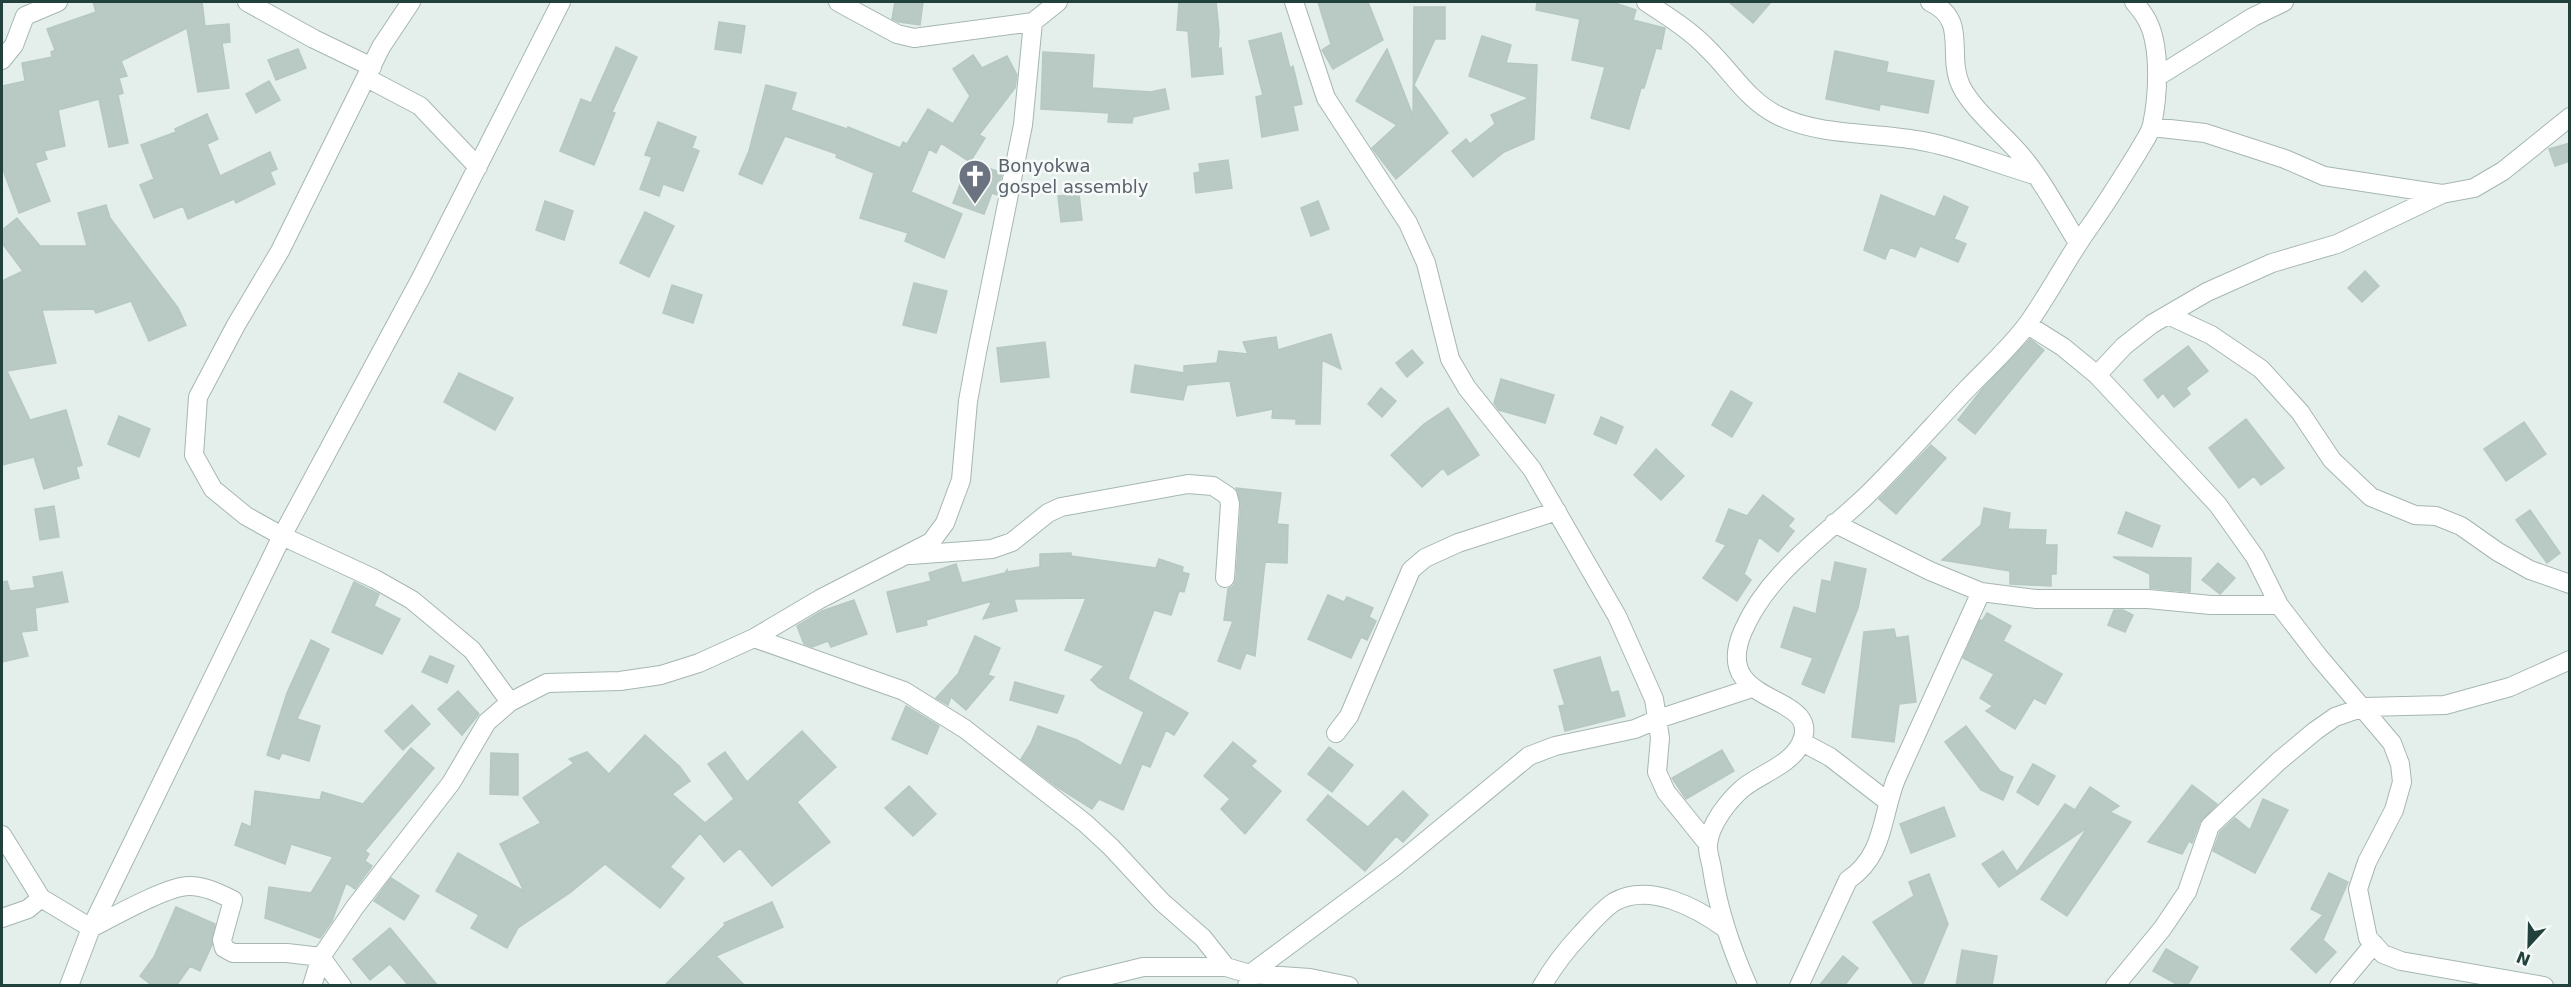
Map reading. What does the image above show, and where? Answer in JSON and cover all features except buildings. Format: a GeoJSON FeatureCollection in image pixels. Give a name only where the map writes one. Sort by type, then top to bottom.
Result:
{"type":"FeatureCollection","features":[{"type":"Feature","properties":{"kind":"street"},"geometry":{"type":"LineString","coordinates":[[2,60],[14,45],[20,23],[25,16],[58,2]]}},
{"type":"Feature","properties":{"kind":"street"},"geometry":{"type":"LineString","coordinates":[[247,2],[369,73],[420,106],[478,167]]}},
{"type":"Feature","properties":{"kind":"street"},"geometry":{"type":"LineString","coordinates":[[411,2],[381,47],[280,251],[236,325],[198,397],[194,455],[213,489],[246,516],[282,536],[375,579],[412,600],[472,650],[510,702]]}},
{"type":"Feature","properties":{"kind":"street"},"geometry":{"type":"LineString","coordinates":[[69,986],[91,928],[282,536],[478,167],[561,2]]}},
{"type":"Feature","properties":{"kind":"street"},"geometry":{"type":"LineString","coordinates":[[838,2],[897,34],[914,38],[928,38],[990,26],[1033,22],[1058,2]]}},
{"type":"Feature","properties":{"kind":"street"},"geometry":{"type":"LineString","coordinates":[[1294,2],[1326,98],[1408,223],[1426,263],[1450,359],[1467,388],[1532,469],[1617,616],[1654,699],[1660,738],[1657,771],[1666,792],[1708,844],[1726,929],[1748,986]]}},
{"type":"Feature","properties":{"kind":"street"},"geometry":{"type":"LineString","coordinates":[[1646,2],[1708,48],[1748,95],[1777,115],[1844,132],[1916,140],[1948,147],[1993,164],[2035,175]]}},
{"type":"Feature","properties":{"kind":"street"},"geometry":{"type":"LineString","coordinates":[[1930,2],[1939,6],[1952,20],[1956,70],[1961,87],[2035,175],[2078,243]]}},
{"type":"Feature","properties":{"kind":"street"},"geometry":{"type":"LineString","coordinates":[[1708,844],[1718,818],[1729,802],[1743,788],[1784,761],[1802,742],[1803,731],[1799,716],[1786,704],[1752,688],[1740,674],[1735,656],[1743,631],[1774,582],[1882,480],[2028,325],[2078,243],[2114,192],[2152,127],[2157,77],[2155,46],[2148,21],[2134,2]]}},
{"type":"Feature","properties":{"kind":"street"},"geometry":{"type":"LineString","coordinates":[[2157,77],[2253,17],[2284,2]]}},
{"type":"Feature","properties":{"kind":"street"},"geometry":{"type":"LineString","coordinates":[[312,986],[321,957],[355,907],[451,783],[487,722],[510,702],[547,683],[620,681],[661,675],[699,663],[754,638],[820,599],[931,542],[945,523],[961,480],[968,401],[1023,125],[1033,22]]}},
{"type":"Feature","properties":{"kind":"street"},"geometry":{"type":"LineString","coordinates":[[2097,375],[2124,346],[2168,315],[2226,282],[2272,263],[2337,244],[2442,194],[2474,188],[2504,171],[2570,117]]}},
{"type":"Feature","properties":{"kind":"street"},"geometry":{"type":"LineString","coordinates":[[2152,127],[2205,133],[2284,159],[2324,176],[2442,194]]}},
{"type":"Feature","properties":{"kind":"street"},"geometry":{"type":"LineString","coordinates":[[2168,315],[2211,335],[2261,369],[2300,412],[2332,460],[2371,497],[2415,515],[2436,516],[2461,526],[2529,570],[2570,584]]}},
{"type":"Feature","properties":{"kind":"street"},"geometry":{"type":"LineString","coordinates":[[2028,325],[2063,347],[2097,375],[2218,505],[2255,557],[2279,605],[2319,657],[2392,743],[2400,764],[2402,782],[2394,810],[2367,862],[2358,889],[2368,938],[2383,954],[2401,961],[2544,986]]}},
{"type":"Feature","properties":{"kind":"street"},"geometry":{"type":"LineString","coordinates":[[906,555],[992,549],[1012,542],[1048,513],[1061,507],[1188,484],[1213,486],[1228,496],[1230,504],[1225,578]]}},
{"type":"Feature","properties":{"kind":"street"},"geometry":{"type":"LineString","coordinates":[[1336,733],[1348,716],[1411,570],[1425,558],[1458,543],[1557,511]]}},
{"type":"Feature","properties":{"kind":"street"},"geometry":{"type":"LineString","coordinates":[[1834,523],[1939,575],[1981,592],[2036,599],[2148,599],[2211,604],[2279,605]]}},
{"type":"Feature","properties":{"kind":"street"},"geometry":{"type":"LineString","coordinates":[[1799,986],[1848,880],[1863,870],[1876,849],[1887,801],[1981,592]]}},
{"type":"Feature","properties":{"kind":"street"},"geometry":{"type":"LineString","coordinates":[[754,638],[904,691],[965,729],[1102,839],[1161,902],[1203,938],[1226,967],[1248,980],[1310,978],[1349,986]]}},
{"type":"Feature","properties":{"kind":"street"},"geometry":{"type":"LineString","coordinates":[[2115,986],[2162,929],[2187,892],[2210,826],[2279,760],[2315,731],[2335,717],[2364,708],[2445,705],[2510,687],[2570,660]]}},
{"type":"Feature","properties":{"kind":"street"},"geometry":{"type":"LineString","coordinates":[[1248,980],[1394,867],[1530,756],[1555,746],[1635,729],[1658,719],[1752,688]]}},
{"type":"Feature","properties":{"kind":"street"},"geometry":{"type":"LineString","coordinates":[[1802,742],[1830,757],[1887,801]]}},
{"type":"Feature","properties":{"kind":"street"},"geometry":{"type":"LineString","coordinates":[[2,835],[41,898],[91,928]]}},
{"type":"Feature","properties":{"kind":"street"},"geometry":{"type":"LineString","coordinates":[[91,928],[172,891],[187,886],[208,889],[233,900],[222,940],[224,948],[233,953],[287,953],[321,957],[342,986]]}},
{"type":"Feature","properties":{"kind":"street"},"geometry":{"type":"LineString","coordinates":[[1542,986],[1565,950],[1606,908],[1617,901],[1634,896],[1652,896],[1671,900],[1702,911],[1726,929]]}},
{"type":"Feature","properties":{"kind":"street"},"geometry":{"type":"LineString","coordinates":[[2,918],[28,909],[41,898]]}},
{"type":"Feature","properties":{"kind":"street"},"geometry":{"type":"LineString","coordinates":[[2339,986],[2374,944]]}},
{"type":"Feature","properties":{"kind":"street"},"geometry":{"type":"LineString","coordinates":[[1066,986],[1143,967],[1226,967]]}},
{"type":"Feature","properties":{"kind":"place","name":"Bonyokwa gospel assembly"},"geometry":{"type":"Point","coordinates":[975,205]}}]}
